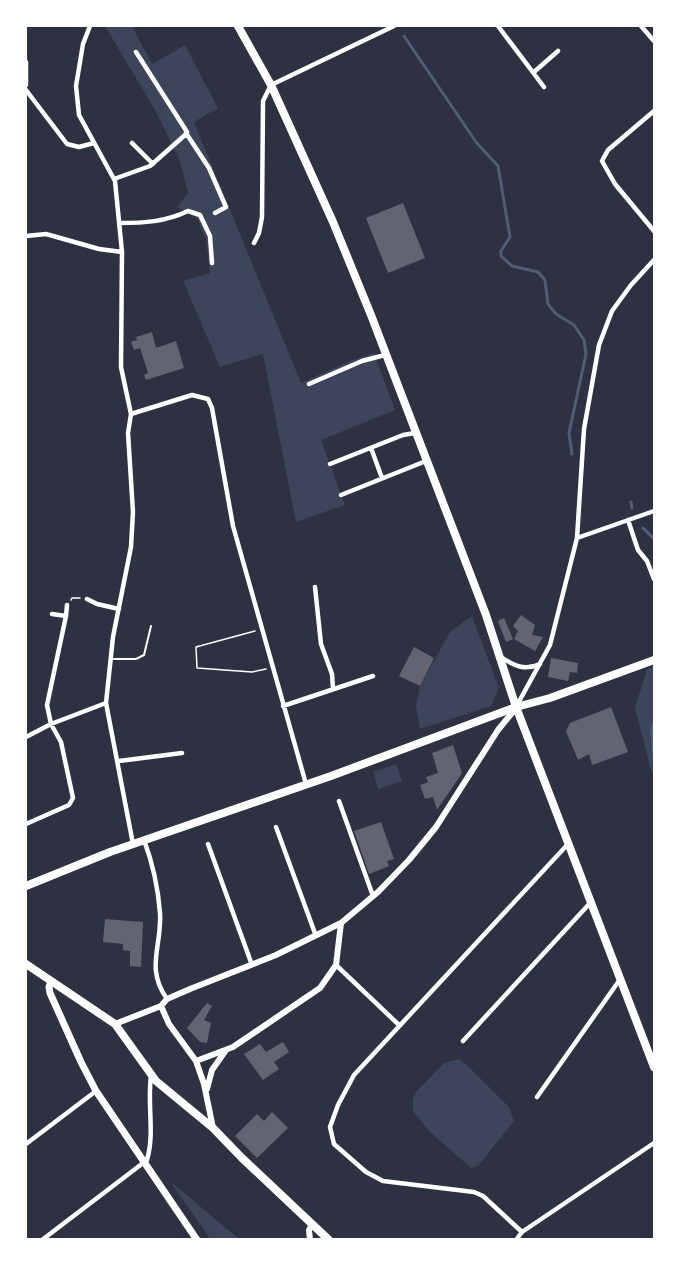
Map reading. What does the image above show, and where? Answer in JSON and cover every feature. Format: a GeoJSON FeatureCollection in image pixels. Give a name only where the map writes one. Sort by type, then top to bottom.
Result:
{"type":"FeatureCollection","features":[{"type":"Feature","properties":{"kind":"main road"},"geometry":{"type":"LineString","coordinates":[[238,26],[271,85],[333,222],[371,315],[486,615],[516,707],[654,1067]]}},
{"type":"Feature","properties":{"kind":"main road"},"geometry":{"type":"LineString","coordinates":[[26,886],[144,840],[654,660]]}},
{"type":"Feature","properties":{"kind":"main road"},"geometry":{"type":"LineString","coordinates":[[26,964],[115,1024],[152,1075],[213,1128],[329,1239]]}},
{"type":"Feature","properties":{"kind":"main road"},"geometry":{"type":"LineString","coordinates":[[51,981],[50,993],[96,1091],[197,1239]]}},
{"type":"Feature","properties":{"kind":"street"},"geometry":{"type":"LineString","coordinates":[[90,26],[83,44],[76,86],[79,115],[114,179],[122,252],[121,367],[131,414],[128,433],[133,512],[131,547],[110,659],[106,703],[119,761],[133,844]]}},
{"type":"Feature","properties":{"kind":"street"},"geometry":{"type":"LineString","coordinates":[[254,243],[260,233],[262,217],[263,101],[271,85],[394,26]]}},
{"type":"Feature","properties":{"kind":"street"},"geometry":{"type":"LineString","coordinates":[[498,26],[544,87]]}},
{"type":"Feature","properties":{"kind":"street"},"geometry":{"type":"LineString","coordinates":[[641,26],[654,41]]}},
{"type":"Feature","properties":{"kind":"street"},"geometry":{"type":"LineString","coordinates":[[534,72],[558,51]]}},
{"type":"Feature","properties":{"kind":"street"},"geometry":{"type":"LineString","coordinates":[[136,52],[209,168],[226,207],[215,213]]}},
{"type":"Feature","properties":{"kind":"street"},"geometry":{"type":"LineString","coordinates":[[26,62],[26,85]]}},
{"type":"Feature","properties":{"kind":"street"},"geometry":{"type":"LineString","coordinates":[[26,90],[67,144],[79,147],[94,143]]}},
{"type":"Feature","properties":{"kind":"street"},"geometry":{"type":"LineString","coordinates":[[654,111],[608,150],[602,161],[615,184],[654,231]]}},
{"type":"Feature","properties":{"kind":"street"},"geometry":{"type":"LineString","coordinates":[[114,179],[153,164],[186,133]]}},
{"type":"Feature","properties":{"kind":"street"},"geometry":{"type":"LineString","coordinates":[[132,143],[153,164]]}},
{"type":"Feature","properties":{"kind":"street"},"geometry":{"type":"LineString","coordinates":[[119,224],[155,222],[174,218],[188,211],[200,215],[210,236],[212,263]]}},
{"type":"Feature","properties":{"kind":"street"},"geometry":{"type":"LineString","coordinates":[[26,236],[46,234],[99,249],[122,252]]}},
{"type":"Feature","properties":{"kind":"street"},"geometry":{"type":"LineString","coordinates":[[115,1024],[161,1006],[167,999],[252,964],[341,923],[373,896],[409,860],[436,827],[498,730],[516,707],[550,645],[577,538],[584,429],[599,345],[612,311],[631,285],[654,260]]}},
{"type":"Feature","properties":{"kind":"street"},"geometry":{"type":"LineString","coordinates":[[309,384],[362,361],[385,355]]}},
{"type":"Feature","properties":{"kind":"street"},"geometry":{"type":"LineString","coordinates":[[131,414],[192,395],[208,399],[212,408],[233,526],[306,784]]}},
{"type":"Feature","properties":{"kind":"street"},"geometry":{"type":"LineString","coordinates":[[330,464],[403,435],[415,433]]}},
{"type":"Feature","properties":{"kind":"street"},"geometry":{"type":"LineString","coordinates":[[371,448],[382,478]]}},
{"type":"Feature","properties":{"kind":"street"},"geometry":{"type":"LineString","coordinates":[[341,495],[426,461]]}},
{"type":"Feature","properties":{"kind":"street"},"geometry":{"type":"LineString","coordinates":[[577,538],[654,511]]}},
{"type":"Feature","properties":{"kind":"street"},"geometry":{"type":"LineString","coordinates":[[628,520],[638,550],[647,561],[654,579]]}},
{"type":"Feature","properties":{"kind":"street"},"geometry":{"type":"LineString","coordinates":[[315,587],[321,644],[332,674],[333,689]]}},
{"type":"Feature","properties":{"kind":"street"},"geometry":{"type":"LineString","coordinates":[[87,599],[119,609]]}},
{"type":"Feature","properties":{"kind":"street"},"geometry":{"type":"LineString","coordinates":[[26,824],[69,805],[73,798],[61,742],[51,724],[47,705],[67,605]]}},
{"type":"Feature","properties":{"kind":"street"},"geometry":{"type":"LineString","coordinates":[[52,614],[66,616]]}},
{"type":"Feature","properties":{"kind":"street"},"geometry":{"type":"LineString","coordinates":[[499,656],[516,667],[532,668],[540,664]]}},
{"type":"Feature","properties":{"kind":"street"},"geometry":{"type":"LineString","coordinates":[[283,706],[373,676]]}},
{"type":"Feature","properties":{"kind":"street"},"geometry":{"type":"LineString","coordinates":[[26,737],[51,724],[106,703]]}},
{"type":"Feature","properties":{"kind":"street"},"geometry":{"type":"LineString","coordinates":[[119,761],[182,753]]}},
{"type":"Feature","properties":{"kind":"street"},"geometry":{"type":"LineString","coordinates":[[339,801],[373,896]]}},
{"type":"Feature","properties":{"kind":"street"},"geometry":{"type":"LineString","coordinates":[[276,827],[316,936]]}},
{"type":"Feature","properties":{"kind":"street"},"geometry":{"type":"LineString","coordinates":[[144,840],[154,867],[160,915],[155,972],[158,986],[167,999]]}},
{"type":"Feature","properties":{"kind":"street"},"geometry":{"type":"LineString","coordinates":[[522,1232],[483,1196],[474,1192],[383,1181],[366,1172],[334,1144],[330,1127],[338,1105],[354,1075],[569,843]]}},
{"type":"Feature","properties":{"kind":"street"},"geometry":{"type":"LineString","coordinates":[[208,844],[252,964]]}},
{"type":"Feature","properties":{"kind":"street"},"geometry":{"type":"LineString","coordinates":[[463,1041],[591,902]]}},
{"type":"Feature","properties":{"kind":"street"},"geometry":{"type":"LineString","coordinates":[[196,1061],[226,1049],[320,988],[336,965],[341,923]]}},
{"type":"Feature","properties":{"kind":"street"},"geometry":{"type":"LineString","coordinates":[[336,965],[399,1025]]}},
{"type":"Feature","properties":{"kind":"street"},"geometry":{"type":"LineString","coordinates":[[537,1097],[621,978]]}},
{"type":"Feature","properties":{"kind":"street"},"geometry":{"type":"LineString","coordinates":[[161,1006],[169,1024],[196,1061],[206,1093],[213,1128]]}},
{"type":"Feature","properties":{"kind":"street"},"geometry":{"type":"LineString","coordinates":[[206,1093],[212,1070],[226,1049]]}},
{"type":"Feature","properties":{"kind":"street"},"geometry":{"type":"LineString","coordinates":[[42,1239],[145,1162],[148,1157],[151,1127],[148,1094],[152,1075]]}},
{"type":"Feature","properties":{"kind":"street"},"geometry":{"type":"LineString","coordinates":[[26,1144],[96,1091]]}},
{"type":"Feature","properties":{"kind":"street"},"geometry":{"type":"LineString","coordinates":[[516,1239],[522,1232],[654,1143]]}},
{"type":"Feature","properties":{"kind":"street"},"geometry":{"type":"LineString","coordinates":[[310,1239],[309,1230],[312,1224]]}},
{"type":"Feature","properties":{"kind":"lane"},"geometry":{"type":"LineString","coordinates":[[110,659],[136,659],[144,655],[151,626]]}},
{"type":"Feature","properties":{"kind":"path"},"geometry":{"type":"LineString","coordinates":[[67,605],[72,598],[87,599]]}},
{"type":"Feature","properties":{"kind":"path"},"geometry":{"type":"LineString","coordinates":[[262,630],[196,647],[197,668],[252,672],[273,667]]}},
{"type":"Feature","properties":{"kind":"shaded area"},"geometry":{"type":"Polygon","coordinates":[[[105,26],[132,26],[152,64],[185,45],[218,108],[194,122],[301,383],[374,353],[395,410],[321,440],[345,505],[296,522],[263,354],[220,367],[183,281],[210,273],[206,239],[197,218],[177,207],[188,193],[180,161],[155,110],[105,26]]]}},
{"type":"Feature","properties":{"kind":"shaded area"},"geometry":{"type":"Polygon","coordinates":[[[472,616],[499,688],[491,706],[420,729],[416,706],[420,686],[450,632],[472,616]]]}},
{"type":"Feature","properties":{"kind":"shaded area"},"geometry":{"type":"Polygon","coordinates":[[[654,667],[654,774],[635,708],[647,669],[654,667]]]}},
{"type":"Feature","properties":{"kind":"shaded area"},"geometry":{"type":"Polygon","coordinates":[[[396,764],[402,781],[378,789],[373,772],[396,764]]]}},
{"type":"Feature","properties":{"kind":"shaded area"},"geometry":{"type":"Polygon","coordinates":[[[459,1059],[509,1107],[514,1121],[478,1166],[471,1168],[429,1131],[413,1111],[413,1099],[416,1092],[444,1063],[459,1059]]]}},
{"type":"Feature","properties":{"kind":"shaded area"},"geometry":{"type":"Polygon","coordinates":[[[170,1181],[239,1239],[210,1239],[170,1181]]]}},
{"type":"Feature","properties":{"kind":"building"},"geometry":{"type":"Polygon","coordinates":[[[403,203],[425,258],[388,273],[366,218],[403,203]]]}},
{"type":"Feature","properties":{"kind":"building"},"geometry":{"type":"Polygon","coordinates":[[[152,332],[156,348],[176,341],[184,368],[146,380],[144,375],[148,373],[140,348],[134,350],[131,342],[137,340],[136,337],[152,332]]]}},
{"type":"Feature","properties":{"kind":"building"},"geometry":{"type":"Polygon","coordinates":[[[521,615],[535,625],[532,635],[543,637],[535,651],[514,639],[518,631],[513,626],[521,615]]]}},
{"type":"Feature","properties":{"kind":"building"},"geometry":{"type":"Polygon","coordinates":[[[504,618],[513,639],[506,642],[498,621],[504,618]]]}},
{"type":"Feature","properties":{"kind":"building"},"geometry":{"type":"Polygon","coordinates":[[[414,647],[434,658],[420,686],[399,676],[414,647]]]}},
{"type":"Feature","properties":{"kind":"building"},"geometry":{"type":"Polygon","coordinates":[[[551,658],[578,663],[577,673],[570,672],[568,681],[548,677],[551,658]]]}},
{"type":"Feature","properties":{"kind":"building"},"geometry":{"type":"Polygon","coordinates":[[[611,707],[628,752],[592,765],[589,754],[578,760],[566,731],[570,723],[611,707]]]}},
{"type":"Feature","properties":{"kind":"building"},"geometry":{"type":"Polygon","coordinates":[[[453,745],[462,773],[437,810],[433,797],[425,799],[420,785],[428,782],[426,777],[438,773],[432,753],[453,745]]]}},
{"type":"Feature","properties":{"kind":"building"},"geometry":{"type":"Polygon","coordinates":[[[381,822],[394,859],[387,861],[389,866],[369,874],[354,831],[381,822]]]}},
{"type":"Feature","properties":{"kind":"building"},"geometry":{"type":"Polygon","coordinates":[[[105,919],[143,922],[141,967],[130,966],[130,951],[123,950],[123,944],[103,942],[105,919]]]}},
{"type":"Feature","properties":{"kind":"building"},"geometry":{"type":"Polygon","coordinates":[[[207,1003],[212,1006],[204,1020],[211,1023],[207,1043],[200,1042],[187,1028],[207,1003]]]}},
{"type":"Feature","properties":{"kind":"building"},"geometry":{"type":"Polygon","coordinates":[[[283,1042],[289,1052],[274,1062],[279,1069],[263,1080],[244,1054],[260,1044],[266,1052],[283,1042]]]}},
{"type":"Feature","properties":{"kind":"building"},"geometry":{"type":"Polygon","coordinates":[[[272,1112],[288,1128],[257,1158],[235,1136],[257,1114],[264,1121],[272,1112]]]}},
{"type":"Feature","properties":{"kind":"waterway"},"geometry":{"type":"LineString","coordinates":[[404,36],[476,142],[498,166],[510,237],[501,251],[501,256],[512,266],[538,272],[545,280],[548,304],[556,314],[574,325],[584,340],[586,354],[569,433],[572,454]]}},
{"type":"Feature","properties":{"kind":"waterway"},"geometry":{"type":"LineString","coordinates":[[631,502],[632,508]]}},
{"type":"Feature","properties":{"kind":"waterway"},"geometry":{"type":"LineString","coordinates":[[643,528],[654,539]]}},
{"type":"Feature","properties":{"kind":"waterway"},"geometry":{"type":"LineString","coordinates":[[654,722],[652,730],[654,759]]}}]}
